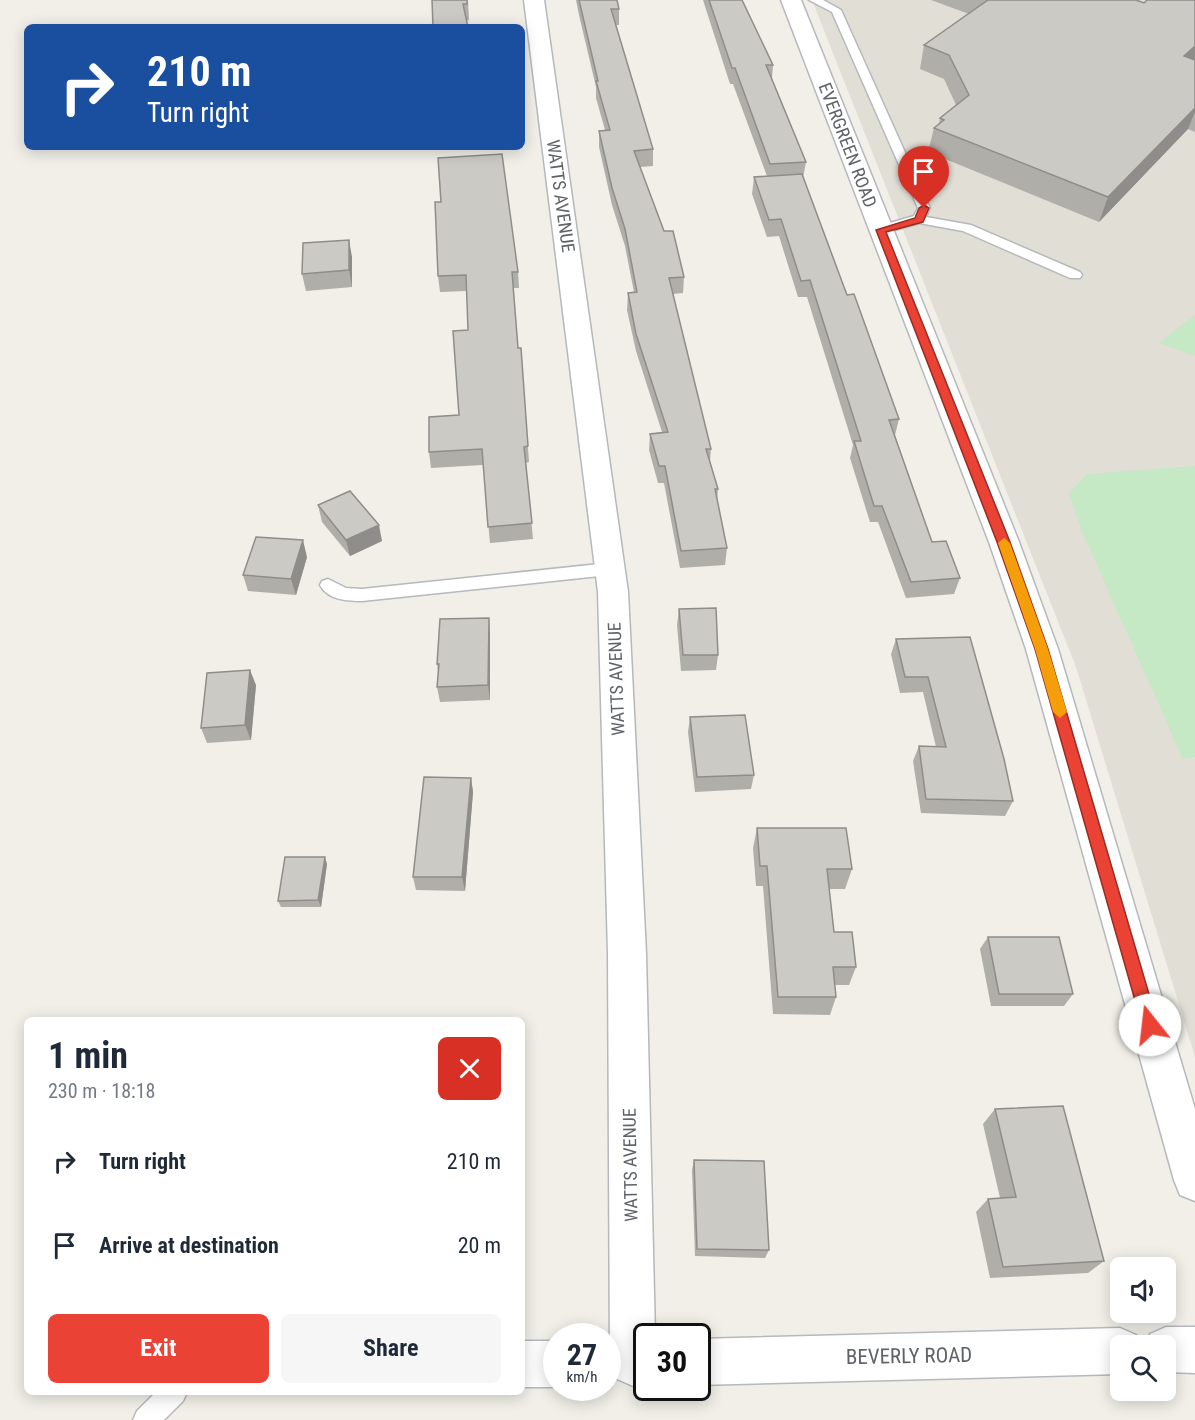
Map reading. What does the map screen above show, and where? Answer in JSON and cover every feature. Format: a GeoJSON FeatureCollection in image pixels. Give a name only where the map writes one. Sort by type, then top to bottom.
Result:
{"type":"FeatureCollection","features":[{"type":"Feature","properties":{"kind":"street","name":"WATTS AVENUE"},"geometry":{"type":"LineString","coordinates":[[534,0],[613,604],[627,953],[629,1363]]}},
{"type":"Feature","properties":{"kind":"street","name":"EVERGREEN ROAD"},"geometry":{"type":"LineString","coordinates":[[791,0],[1004,542],[1042,649],[1195,1180]]}},
{"type":"Feature","properties":{"kind":"street"},"geometry":{"type":"LineString","coordinates":[[1176,1350],[1195,1350]]}},
{"type":"Feature","properties":{"kind":"street","name":"BEVERLY ROAD"},"geometry":{"type":"LineString","coordinates":[[711,1362],[1110,1351]]}},
{"type":"Feature","properties":{"kind":"street"},"geometry":{"type":"LineString","coordinates":[[525,1364],[543,1364]]}},
{"type":"Feature","properties":{"kind":"lane"},"geometry":{"type":"LineString","coordinates":[[814,0],[836,10],[844,25],[924,208],[919,219]]}},
{"type":"Feature","properties":{"kind":"lane"},"geometry":{"type":"LineString","coordinates":[[880,230],[919,219],[966,228],[1075,275]]}},
{"type":"Feature","properties":{"kind":"lane"},"geometry":{"type":"LineString","coordinates":[[328,585],[343,594],[362,595],[609,568]]}},
{"type":"Feature","properties":{"kind":"lane"},"geometry":{"type":"LineString","coordinates":[[146,1420],[171,1395]]}},
{"type":"Feature","properties":{"kind":"shaded area"},"geometry":{"type":"Polygon","coordinates":[[[812,0],[1195,0],[1195,1057],[1076,667],[812,0]]]}},
{"type":"Feature","properties":{"kind":"green space"},"geometry":{"type":"Polygon","coordinates":[[[1195,315],[1195,356],[1159,343],[1195,315]]]}},
{"type":"Feature","properties":{"kind":"green space"},"geometry":{"type":"Polygon","coordinates":[[[1195,466],[1195,757],[1183,759],[1081,529],[1069,494],[1087,474],[1195,466]]]}},
{"type":"Feature","properties":{"kind":"building"},"geometry":{"type":"Polygon","coordinates":[[[432,0],[467,0],[467,4],[463,4],[467,24],[433,24],[432,0]]]}},
{"type":"Feature","properties":{"kind":"building"},"geometry":{"type":"Polygon","coordinates":[[[579,0],[617,0],[619,9],[611,9],[653,149],[634,151],[664,231],[673,231],[684,277],[669,278],[711,449],[706,449],[718,489],[715,489],[727,548],[681,551],[665,466],[659,466],[650,434],[668,432],[636,334],[628,293],[637,292],[625,229],[612,188],[599,131],[610,130],[596,81],[598,81],[579,0]]]}},
{"type":"Feature","properties":{"kind":"building"},"geometry":{"type":"Polygon","coordinates":[[[709,0],[742,0],[773,65],[766,65],[806,162],[770,164],[735,68],[732,68],[709,0]]]}},
{"type":"Feature","properties":{"kind":"building"},"geometry":{"type":"Polygon","coordinates":[[[988,0],[1136,0],[1144,3],[1147,0],[1195,0],[1195,46],[1184,56],[1195,60],[1195,108],[1108,197],[934,128],[944,120],[940,118],[969,95],[949,55],[924,45],[988,0]]]}},
{"type":"Feature","properties":{"kind":"building"},"geometry":{"type":"Polygon","coordinates":[[[502,154],[518,272],[512,272],[518,348],[521,348],[528,446],[524,447],[532,523],[488,527],[482,449],[429,452],[429,417],[459,415],[453,331],[468,330],[466,275],[438,276],[435,202],[441,202],[438,158],[502,154]]]}},
{"type":"Feature","properties":{"kind":"building"},"geometry":{"type":"Polygon","coordinates":[[[802,174],[847,295],[854,294],[899,419],[889,420],[932,542],[946,541],[960,578],[911,582],[882,506],[874,506],[854,441],[861,441],[810,280],[801,281],[781,219],[769,220],[754,177],[802,174]]]}},
{"type":"Feature","properties":{"kind":"building"},"geometry":{"type":"Polygon","coordinates":[[[349,240],[349,270],[302,274],[303,243],[349,240]]]}},
{"type":"Feature","properties":{"kind":"building"},"geometry":{"type":"Polygon","coordinates":[[[350,491],[379,525],[346,540],[318,505],[350,491]]]}},
{"type":"Feature","properties":{"kind":"building"},"geometry":{"type":"Polygon","coordinates":[[[256,537],[303,540],[291,579],[243,575],[256,537]]]}},
{"type":"Feature","properties":{"kind":"building"},"geometry":{"type":"Polygon","coordinates":[[[716,608],[718,655],[683,655],[679,609],[716,608]]]}},
{"type":"Feature","properties":{"kind":"building"},"geometry":{"type":"Polygon","coordinates":[[[489,618],[488,685],[437,687],[440,619],[489,618]]]}},
{"type":"Feature","properties":{"kind":"building"},"geometry":{"type":"Polygon","coordinates":[[[970,637],[1004,759],[1013,801],[926,799],[919,746],[946,747],[928,677],[905,677],[896,639],[970,637]]]}},
{"type":"Feature","properties":{"kind":"building"},"geometry":{"type":"Polygon","coordinates":[[[250,670],[245,725],[201,728],[207,673],[250,670]]]}},
{"type":"Feature","properties":{"kind":"building"},"geometry":{"type":"Polygon","coordinates":[[[745,715],[754,775],[697,777],[690,717],[745,715]]]}},
{"type":"Feature","properties":{"kind":"building"},"geometry":{"type":"Polygon","coordinates":[[[424,777],[471,778],[462,877],[413,877],[424,777]]]}},
{"type":"Feature","properties":{"kind":"building"},"geometry":{"type":"Polygon","coordinates":[[[757,828],[846,828],[852,869],[827,869],[834,932],[852,932],[856,967],[833,967],[836,997],[778,997],[767,866],[760,866],[757,828]]]}},
{"type":"Feature","properties":{"kind":"building"},"geometry":{"type":"Polygon","coordinates":[[[285,857],[325,857],[318,900],[278,901],[285,857]]]}},
{"type":"Feature","properties":{"kind":"building"},"geometry":{"type":"Polygon","coordinates":[[[988,937],[1059,937],[1073,994],[999,994],[988,937]]]}},
{"type":"Feature","properties":{"kind":"building"},"geometry":{"type":"Polygon","coordinates":[[[1063,1106],[1104,1261],[1003,1267],[988,1199],[1016,1197],[995,1109],[1063,1106]]]}},
{"type":"Feature","properties":{"kind":"building"},"geometry":{"type":"Polygon","coordinates":[[[694,1160],[764,1161],[769,1250],[697,1249],[694,1160]]]}},
{"type":"Feature","properties":{"kind":"slow traffic"},"geometry":{"type":"LineString","coordinates":[[1004,543],[1042,649],[1060,712]]}},
{"type":"Feature","properties":{"kind":"route"},"geometry":{"type":"LineString","coordinates":[[924,208],[919,219],[880,230],[1004,542],[1042,649],[1150,1025]]}}]}
